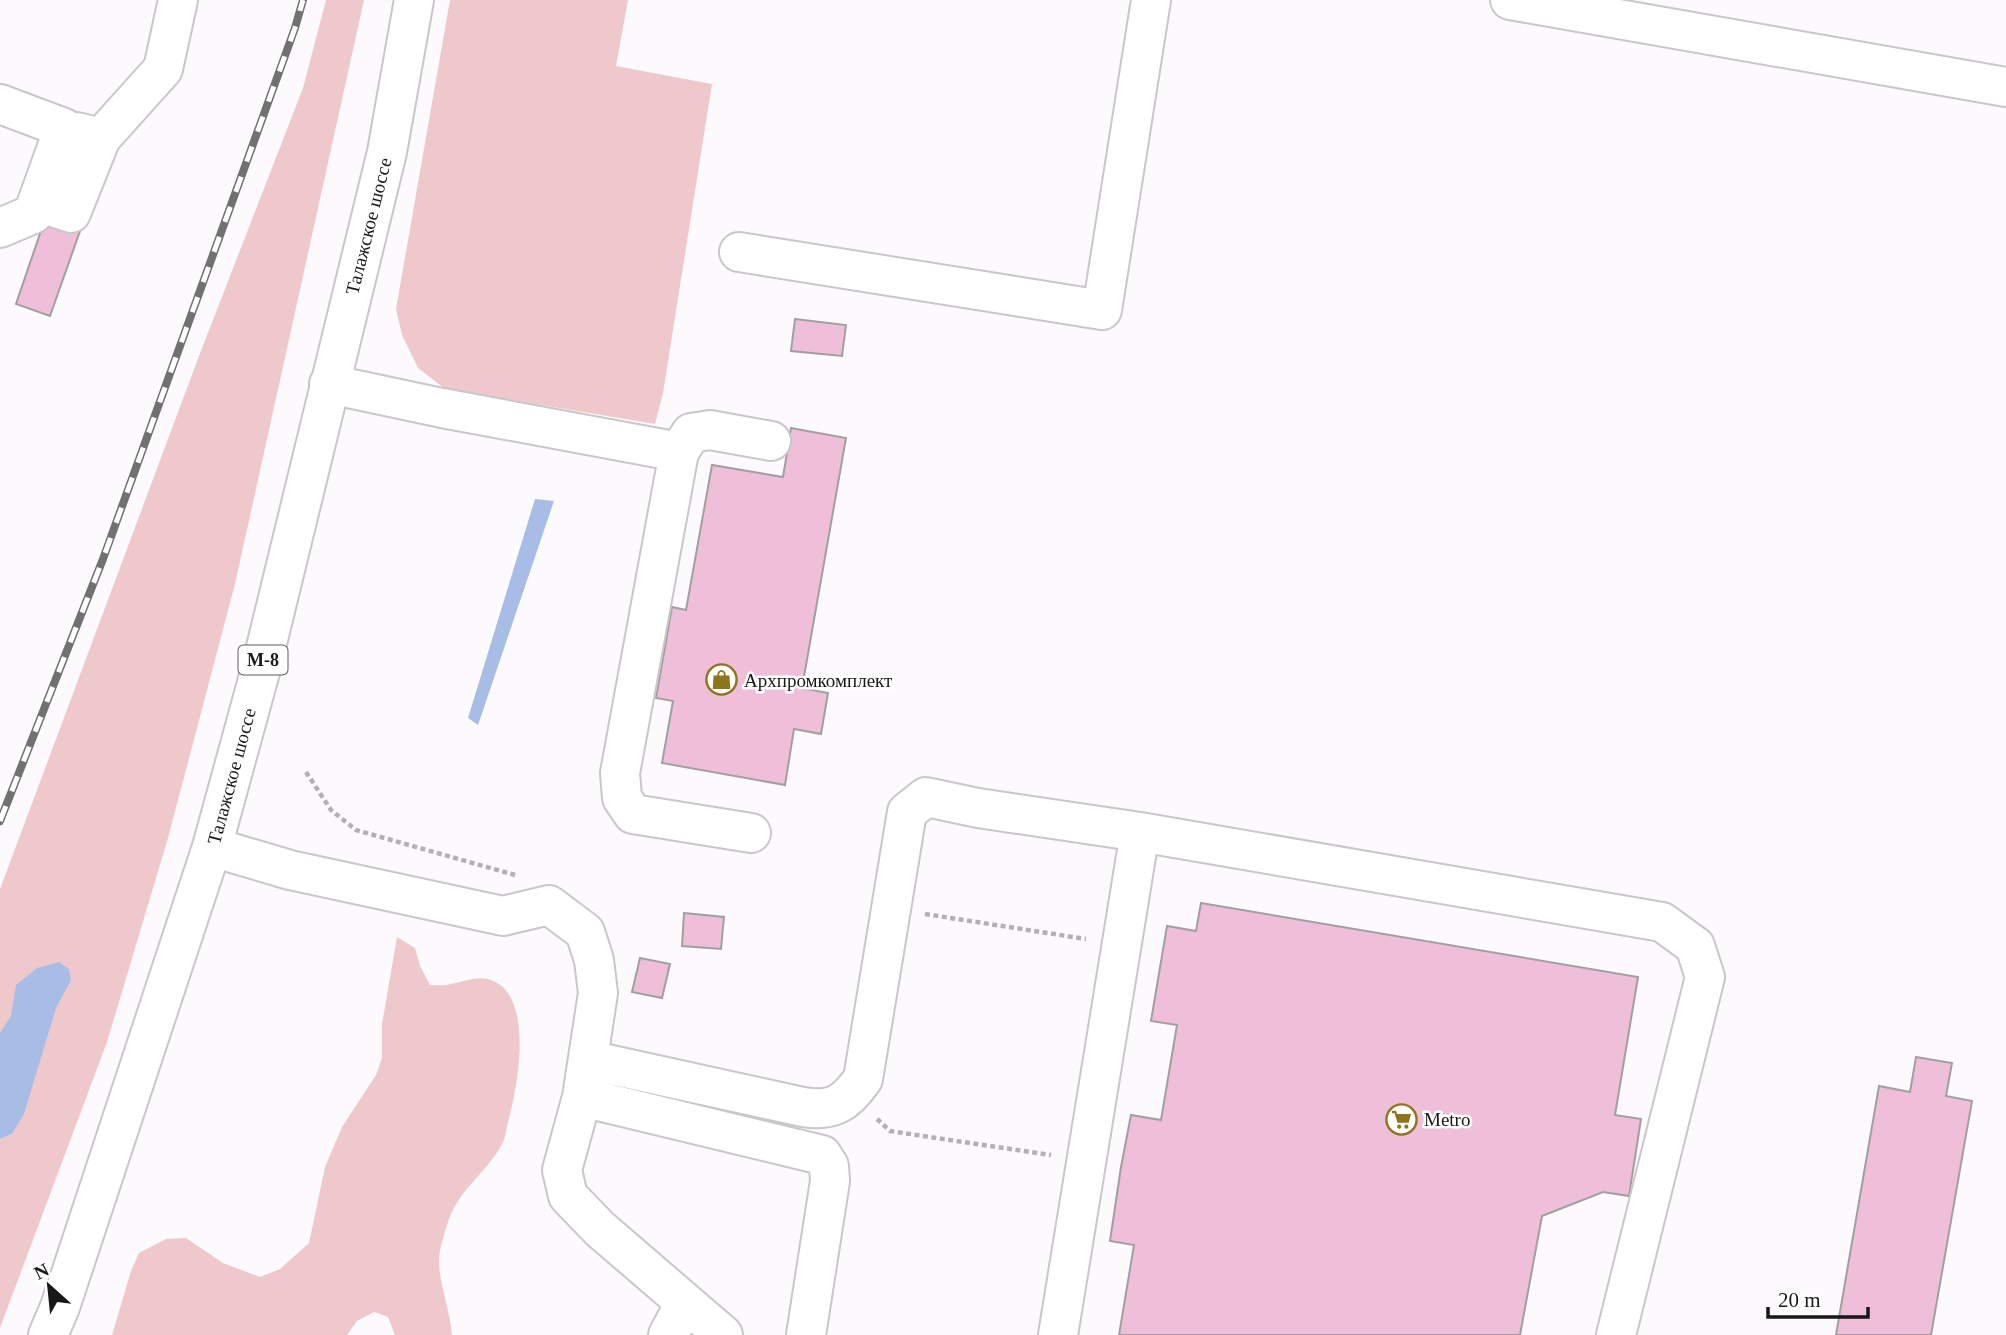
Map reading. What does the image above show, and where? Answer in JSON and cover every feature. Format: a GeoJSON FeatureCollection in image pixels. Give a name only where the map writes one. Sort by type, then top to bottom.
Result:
{"type":"FeatureCollection","features":[{"type":"Feature","properties":{"kind":"main road"},"geometry":{"type":"LineString","coordinates":[[38,202],[71,213],[102,138],[163,69],[178,0]]}},
{"type":"Feature","properties":{"kind":"main road","name":"Талажское шоссе"},"geometry":{"type":"LineString","coordinates":[[48,1335],[60,1307],[212,847],[260,672],[387,152],[414,0]]}},
{"type":"Feature","properties":{"kind":"main road"},"geometry":{"type":"LineString","coordinates":[[739,252],[1102,310],[1151,0]]}},
{"type":"Feature","properties":{"kind":"main road"},"geometry":{"type":"LineString","coordinates":[[1510,0],[2006,87]]}},
{"type":"Feature","properties":{"kind":"main road"},"geometry":{"type":"LineString","coordinates":[[0,104],[64,128],[102,138]]}},
{"type":"Feature","properties":{"kind":"main road"},"geometry":{"type":"LineString","coordinates":[[0,228],[33,214],[64,128]]}},
{"type":"Feature","properties":{"kind":"main road"},"geometry":{"type":"LineString","coordinates":[[329,384],[679,452]]}},
{"type":"Feature","properties":{"kind":"main road"},"geometry":{"type":"LineString","coordinates":[[751,833],[633,814],[622,798],[620,773],[679,452],[691,433],[710,430],[771,441]]}},
{"type":"Feature","properties":{"kind":"main road"},"geometry":{"type":"LineString","coordinates":[[589,1060],[820,1110],[844,1100],[863,1079],[907,812],[926,797],[978,808],[1140,832],[1662,922],[1695,946],[1705,977],[1616,1335]]}},
{"type":"Feature","properties":{"kind":"main road"},"geometry":{"type":"LineString","coordinates":[[1058,1335],[1140,832]]}},
{"type":"Feature","properties":{"kind":"main road"},"geometry":{"type":"LineString","coordinates":[[212,847],[290,870],[503,916],[549,905],[584,932],[594,960],[598,993],[582,1097],[562,1170],[568,1196],[677,1319],[723,1335]]}},
{"type":"Feature","properties":{"kind":"main road"},"geometry":{"type":"LineString","coordinates":[[582,1097],[821,1156],[829,1166],[830,1181],[806,1335]]}},
{"type":"Feature","properties":{"kind":"path"},"geometry":{"type":"LineString","coordinates":[[306,772],[331,810],[356,830],[517,875]]}},
{"type":"Feature","properties":{"kind":"path"},"geometry":{"type":"LineString","coordinates":[[890,908],[1122,945]]}},
{"type":"Feature","properties":{"kind":"path"},"geometry":{"type":"LineString","coordinates":[[844,1100],[890,1131],[1087,1161]]}},
{"type":"Feature","properties":{"kind":"shaded area"},"geometry":{"type":"Polygon","coordinates":[[[326,0],[364,0],[235,584],[168,838],[107,1042],[0,1328],[0,1139],[12,1134],[0,1099],[0,889],[199,356],[303,88],[326,0]]]}},
{"type":"Feature","properties":{"kind":"shaded area"},"geometry":{"type":"Polygon","coordinates":[[[450,0],[628,0],[616,66],[712,84],[663,393],[655,424],[445,389],[418,368],[402,335],[396,309],[450,0]]]}},
{"type":"Feature","properties":{"kind":"shaded area"},"geometry":{"type":"Polygon","coordinates":[[[397,937],[415,948],[420,966],[430,985],[488,979],[503,988],[513,1003],[518,1022],[518,1068],[504,1139],[494,1157],[464,1192],[452,1212],[441,1247],[439,1269],[452,1335],[395,1335],[388,1317],[374,1312],[357,1321],[347,1335],[112,1335],[139,1253],[166,1239],[186,1238],[223,1263],[260,1277],[280,1269],[309,1243],[325,1167],[342,1127],[376,1075],[382,1058],[382,1024],[397,937]]]}},
{"type":"Feature","properties":{"kind":"water"},"geometry":{"type":"Polygon","coordinates":[[[535,499],[554,501],[478,725],[468,718],[535,499]]]}},
{"type":"Feature","properties":{"kind":"water"},"geometry":{"type":"Polygon","coordinates":[[[59,962],[69,969],[71,980],[56,1008],[24,1114],[12,1134],[0,1139],[0,1033],[11,1016],[16,985],[37,968],[59,962]]]}},
{"type":"Feature","properties":{"kind":"building"},"geometry":{"type":"Polygon","coordinates":[[[45,219],[80,231],[50,316],[16,304],[45,219]]]}},
{"type":"Feature","properties":{"kind":"building"},"geometry":{"type":"Polygon","coordinates":[[[795,319],[846,325],[842,356],[791,351],[795,319]]]}},
{"type":"Feature","properties":{"kind":"building"},"geometry":{"type":"Polygon","coordinates":[[[791,428],[846,438],[802,688],[828,693],[821,734],[794,729],[785,785],[662,763],[673,701],[656,698],[672,607],[686,610],[712,465],[783,477],[791,428]]]}},
{"type":"Feature","properties":{"kind":"building","name":"Metro"},"geometry":{"type":"Polygon","coordinates":[[[1201,903],[1638,977],[1615,1115],[1641,1119],[1629,1196],[1603,1192],[1542,1216],[1520,1335],[1119,1335],[1134,1245],[1110,1241],[1121,1167],[1131,1115],[1161,1120],[1177,1025],[1151,1021],[1167,926],[1196,931],[1201,903]]]}},
{"type":"Feature","properties":{"kind":"building"},"geometry":{"type":"Polygon","coordinates":[[[684,913],[724,917],[721,949],[682,946],[684,913]]]}},
{"type":"Feature","properties":{"kind":"building"},"geometry":{"type":"Polygon","coordinates":[[[640,958],[670,964],[662,998],[632,992],[640,958]]]}},
{"type":"Feature","properties":{"kind":"building"},"geometry":{"type":"Polygon","coordinates":[[[1916,1057],[1952,1063],[1946,1096],[1972,1101],[1931,1335],[1836,1335],[1879,1086],[1910,1092],[1916,1057]]]}},
{"type":"Feature","properties":{"kind":"railway"},"geometry":{"type":"LineString","coordinates":[[0,821],[103,559],[303,0]]}},
{"type":"Feature","properties":{"kind":"place","name":"Архпромкомплект"},"geometry":{"type":"Point","coordinates":[721,680]}},
{"type":"Feature","properties":{"kind":"place","name":"Metro"},"geometry":{"type":"Point","coordinates":[1401,1119]}}]}
